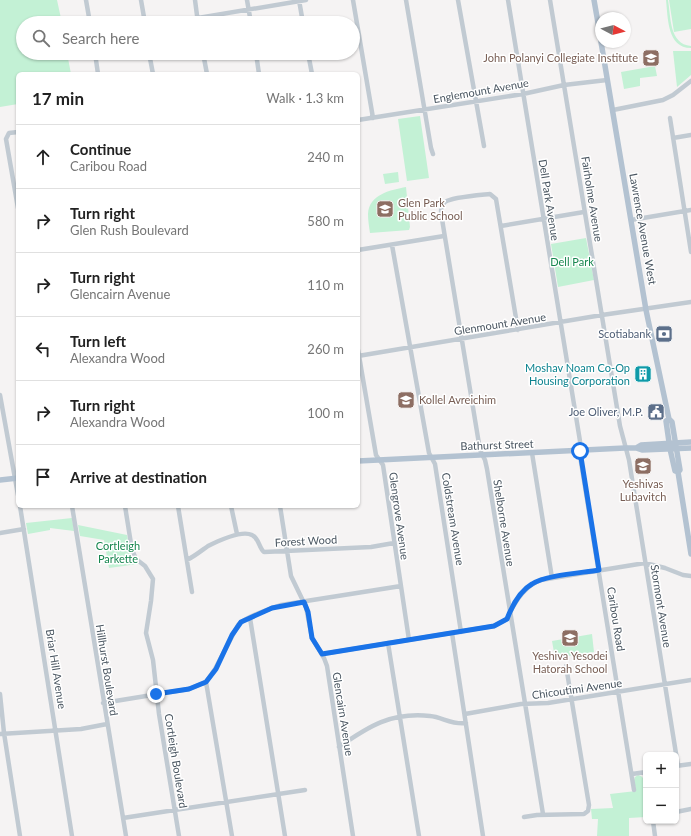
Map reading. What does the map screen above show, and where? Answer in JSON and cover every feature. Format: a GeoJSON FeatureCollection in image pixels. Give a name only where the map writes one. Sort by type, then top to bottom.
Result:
{"type":"FeatureCollection","features":[{"type":"Feature","properties":{"kind":"main road","name":"Lawrence Avenue West"},"geometry":{"type":"LineString","coordinates":[[594,0],[596,12]]}},
{"type":"Feature","properties":{"kind":"main road","name":"Lawrence Avenue West"},"geometry":{"type":"LineString","coordinates":[[602,48],[646,310],[669,419],[672,422],[680,470],[678,472]]}},
{"type":"Feature","properties":{"kind":"main road","name":"Lawrence Avenue West"},"geometry":{"type":"LineString","coordinates":[[669,419],[666,422],[669,446],[676,471],[678,472],[691,554]]}},
{"type":"Feature","properties":{"kind":"main road","name":"Bathurst Street"},"geometry":{"type":"LineString","coordinates":[[676,446],[691,442]]}},
{"type":"Feature","properties":{"kind":"main road","name":"Bathurst Street"},"geometry":{"type":"LineString","coordinates":[[360,461],[636,448],[640,445],[691,448]]}},
{"type":"Feature","properties":{"kind":"main road"},"geometry":{"type":"LineString","coordinates":[[0,480],[16,479]]}},
{"type":"Feature","properties":{"kind":"street"},"geometry":{"type":"LineString","coordinates":[[86,0],[89,16]]}},
{"type":"Feature","properties":{"kind":"street"},"geometry":{"type":"LineString","coordinates":[[141,0],[143,16]]}},
{"type":"Feature","properties":{"kind":"street"},"geometry":{"type":"LineString","coordinates":[[195,0],[197,16]]}},
{"type":"Feature","properties":{"kind":"street"},"geometry":{"type":"LineString","coordinates":[[247,0],[249,16]]}},
{"type":"Feature","properties":{"kind":"street"},"geometry":{"type":"LineString","coordinates":[[218,16],[299,0],[306,0]]}},
{"type":"Feature","properties":{"kind":"street"},"geometry":{"type":"LineString","coordinates":[[299,0],[302,16]]}},
{"type":"Feature","properties":{"kind":"street"},"geometry":{"type":"LineString","coordinates":[[353,0],[356,16]]}},
{"type":"Feature","properties":{"kind":"street"},"geometry":{"type":"LineString","coordinates":[[406,0],[424,110],[433,154]]}},
{"type":"Feature","properties":{"kind":"street"},"geometry":{"type":"LineString","coordinates":[[458,0],[484,146]]}},
{"type":"Feature","properties":{"kind":"street","name":"Dell Park Avenue"},"geometry":{"type":"LineString","coordinates":[[508,0],[580,441],[580,451]]}},
{"type":"Feature","properties":{"kind":"street","name":"Fairholme Avenue"},"geometry":{"type":"LineString","coordinates":[[550,0],[584,212],[625,448]]}},
{"type":"Feature","properties":{"kind":"street"},"geometry":{"type":"LineString","coordinates":[[360,41],[373,118]]}},
{"type":"Feature","properties":{"kind":"street"},"geometry":{"type":"LineString","coordinates":[[96,60],[98,72]]}},
{"type":"Feature","properties":{"kind":"street"},"geometry":{"type":"LineString","coordinates":[[150,60],[153,72]]}},
{"type":"Feature","properties":{"kind":"street"},"geometry":{"type":"LineString","coordinates":[[204,60],[207,72]]}},
{"type":"Feature","properties":{"kind":"street"},"geometry":{"type":"LineString","coordinates":[[257,60],[259,72]]}},
{"type":"Feature","properties":{"kind":"street"},"geometry":{"type":"LineString","coordinates":[[309,60],[312,72]]}},
{"type":"Feature","properties":{"kind":"street","name":"Englemount Avenue"},"geometry":{"type":"LineString","coordinates":[[360,120],[523,94],[564,85],[608,80]]}},
{"type":"Feature","properties":{"kind":"street"},"geometry":{"type":"LineString","coordinates":[[613,110],[663,100],[674,96],[691,81]]}},
{"type":"Feature","properties":{"kind":"street"},"geometry":{"type":"LineString","coordinates":[[670,118],[691,252]]}},
{"type":"Feature","properties":{"kind":"street"},"geometry":{"type":"LineString","coordinates":[[16,132],[10,132],[7,134],[6,139],[16,196]]}},
{"type":"Feature","properties":{"kind":"street"},"geometry":{"type":"LineString","coordinates":[[673,138],[691,135]]}},
{"type":"Feature","properties":{"kind":"street","name":"Shelborne Avenue"},"geometry":{"type":"LineString","coordinates":[[501,226],[498,204],[494,196],[490,194],[457,198],[449,200],[442,205],[441,213],[444,236],[461,339],[480,450],[485,460],[487,469],[543,814]]}},
{"type":"Feature","properties":{"kind":"street"},"geometry":{"type":"LineString","coordinates":[[631,220],[691,210]]}},
{"type":"Feature","properties":{"kind":"street"},"geometry":{"type":"LineString","coordinates":[[518,330],[501,226],[584,212]]}},
{"type":"Feature","properties":{"kind":"street"},"geometry":{"type":"LineString","coordinates":[[360,250],[444,236]]}},
{"type":"Feature","properties":{"kind":"street","name":"Coldstream Avenue"},"geometry":{"type":"LineString","coordinates":[[392,244],[429,453],[435,464],[461,632]]}},
{"type":"Feature","properties":{"kind":"street","name":"Glenmount Avenue"},"geometry":{"type":"LineString","coordinates":[[360,356],[602,315],[646,310],[691,302]]}},
{"type":"Feature","properties":{"kind":"street","name":"Glengrove Avenue"},"geometry":{"type":"LineString","coordinates":[[360,367],[376,455],[383,465],[409,640]]}},
{"type":"Feature","properties":{"kind":"street"},"geometry":{"type":"LineString","coordinates":[[0,396],[16,474]]}},
{"type":"Feature","properties":{"kind":"street","name":"Stormont Avenue"},"geometry":{"type":"LineString","coordinates":[[625,448],[629,460],[675,752]]}},
{"type":"Feature","properties":{"kind":"street","name":"Caribou Road"},"geometry":{"type":"LineString","coordinates":[[580,451],[634,790]]}},
{"type":"Feature","properties":{"kind":"street"},"geometry":{"type":"LineString","coordinates":[[532,453],[552,578]]}},
{"type":"Feature","properties":{"kind":"street","name":"Briar Hill Avenue"},"geometry":{"type":"LineString","coordinates":[[20,508],[53,706],[55,730],[72,836]]}},
{"type":"Feature","properties":{"kind":"street","name":"Hillhurst Boulevard"},"geometry":{"type":"LineString","coordinates":[[72,508],[126,836]]}},
{"type":"Feature","properties":{"kind":"street","name":"Cortleigh Boulevard"},"geometry":{"type":"LineString","coordinates":[[125,508],[132,550],[136,558],[145,566],[153,579],[146,632],[153,660],[156,694],[179,836]]}},
{"type":"Feature","properties":{"kind":"street"},"geometry":{"type":"LineString","coordinates":[[178,508],[192,592]]}},
{"type":"Feature","properties":{"kind":"street"},"geometry":{"type":"LineString","coordinates":[[187,560],[195,557],[208,547],[237,534],[231,508]]}},
{"type":"Feature","properties":{"kind":"street","name":"Glencairn Avenue"},"geometry":{"type":"LineString","coordinates":[[280,508],[291,576],[308,612],[312,638],[322,654],[327,670],[353,836]]}},
{"type":"Feature","properties":{"kind":"street"},"geometry":{"type":"LineString","coordinates":[[0,533],[24,529]]}},
{"type":"Feature","properties":{"kind":"street","name":"Forest Wood"},"geometry":{"type":"LineString","coordinates":[[237,534],[250,534],[254,536],[261,550],[264,552],[371,547],[394,543]]}},
{"type":"Feature","properties":{"kind":"street"},"geometry":{"type":"LineString","coordinates":[[322,654],[461,632],[498,624],[507,619],[512,606],[529,586],[538,581],[552,578],[645,563],[665,568],[684,576],[691,576]]}},
{"type":"Feature","properties":{"kind":"street"},"geometry":{"type":"LineString","coordinates":[[104,703],[189,689],[206,682],[216,669],[238,625],[241,622],[272,608],[401,586]]}},
{"type":"Feature","properties":{"kind":"street"},"geometry":{"type":"LineString","coordinates":[[250,618],[285,836]]}},
{"type":"Feature","properties":{"kind":"street"},"geometry":{"type":"LineString","coordinates":[[452,633],[483,836]]}},
{"type":"Feature","properties":{"kind":"street"},"geometry":{"type":"LineString","coordinates":[[388,643],[418,836]]}},
{"type":"Feature","properties":{"kind":"street"},"geometry":{"type":"LineString","coordinates":[[524,817],[543,814],[584,814],[588,811],[589,805],[566,666]]}},
{"type":"Feature","properties":{"kind":"street","name":"Chicoutimi Avenue"},"geometry":{"type":"LineString","coordinates":[[465,714],[525,704],[542,704],[572,700],[691,680]]}},
{"type":"Feature","properties":{"kind":"street"},"geometry":{"type":"LineString","coordinates":[[206,682],[232,836]]}},
{"type":"Feature","properties":{"kind":"street"},"geometry":{"type":"LineString","coordinates":[[0,694],[2,734],[20,836]]}},
{"type":"Feature","properties":{"kind":"street"},"geometry":{"type":"LineString","coordinates":[[339,747],[369,727],[400,716],[427,716],[452,723],[466,723]]}},
{"type":"Feature","properties":{"kind":"street"},"geometry":{"type":"LineString","coordinates":[[2,734],[82,729],[107,724]]}},
{"type":"Feature","properties":{"kind":"street"},"geometry":{"type":"LineString","coordinates":[[679,766],[691,764]]}},
{"type":"Feature","properties":{"kind":"street"},"geometry":{"type":"LineString","coordinates":[[632,774],[643,772]]}},
{"type":"Feature","properties":{"kind":"street"},"geometry":{"type":"LineString","coordinates":[[123,818],[304,790]]}},
{"type":"Feature","properties":{"kind":"street"},"geometry":{"type":"LineString","coordinates":[[679,811],[691,809]]}},
{"type":"Feature","properties":{"kind":"street"},"geometry":{"type":"LineString","coordinates":[[653,824],[655,836]]}},
{"type":"Feature","properties":{"kind":"green space"},"geometry":{"type":"Polygon","coordinates":[[[0,0],[57,0],[60,16],[16,16],[16,60],[68,60],[71,72],[16,72],[16,104],[0,107],[0,0]]]}},
{"type":"Feature","properties":{"kind":"green space"},"geometry":{"type":"Polygon","coordinates":[[[666,0],[668,0],[672,29],[675,35],[684,44],[691,46],[691,48],[683,47],[673,38],[668,23],[666,0]]]}},
{"type":"Feature","properties":{"kind":"green space"},"geometry":{"type":"Polygon","coordinates":[[[669,0],[691,0],[691,29],[674,32],[669,0]]]}},
{"type":"Feature","properties":{"kind":"green space"},"geometry":{"type":"Polygon","coordinates":[[[673,51],[691,51],[691,75],[677,87],[673,51]]]}},
{"type":"Feature","properties":{"kind":"green space"},"geometry":{"type":"Polygon","coordinates":[[[655,66],[657,76],[640,78],[640,86],[624,89],[621,72],[655,66]]]}},
{"type":"Feature","properties":{"kind":"green space"},"geometry":{"type":"Polygon","coordinates":[[[420,116],[429,178],[407,181],[398,119],[420,116]]]}},
{"type":"Feature","properties":{"kind":"green space"},"geometry":{"type":"Polygon","coordinates":[[[398,172],[399,182],[385,184],[383,174],[398,172]]]}},
{"type":"Feature","properties":{"kind":"green space"},"geometry":{"type":"Polygon","coordinates":[[[406,187],[410,227],[409,230],[370,233],[368,214],[369,207],[372,202],[382,194],[406,187]]]}},
{"type":"Feature","properties":{"kind":"green space","name":"Dell Park"},"geometry":{"type":"Polygon","coordinates":[[[586,238],[594,280],[558,287],[551,244],[586,238]]]}},
{"type":"Feature","properties":{"kind":"green space"},"geometry":{"type":"Polygon","coordinates":[[[72,518],[74,531],[50,528],[50,530],[28,534],[26,523],[72,518]]]}},
{"type":"Feature","properties":{"kind":"green space","name":"Cortleigh Parkette"},"geometry":{"type":"Polygon","coordinates":[[[78,525],[127,535],[131,555],[138,564],[109,568],[104,540],[80,536],[78,525]]]}},
{"type":"Feature","properties":{"kind":"green space"},"geometry":{"type":"Polygon","coordinates":[[[592,634],[594,652],[555,658],[552,641],[592,634]]]}},
{"type":"Feature","properties":{"kind":"green space"},"geometry":{"type":"Polygon","coordinates":[[[638,775],[643,778],[643,817],[629,818],[629,836],[597,836],[598,819],[592,819],[591,809],[613,808],[610,794],[636,791],[634,780],[638,775]]]}},
{"type":"Feature","properties":{"kind":"place","name":"John Polanyi Collegiate Institute"},"geometry":{"type":"Point","coordinates":[651,58]}},
{"type":"Feature","properties":{"kind":"place","name":"Glen Park Public School"},"geometry":{"type":"Point","coordinates":[385,209]}},
{"type":"Feature","properties":{"kind":"place","name":"Scotiabank"},"geometry":{"type":"Point","coordinates":[664,334]}},
{"type":"Feature","properties":{"kind":"place","name":"Moshav Noam Co-Op Housing Corporation"},"geometry":{"type":"Point","coordinates":[643,374]}},
{"type":"Feature","properties":{"kind":"place","name":"Kollel Avreichim"},"geometry":{"type":"Point","coordinates":[406,400]}},
{"type":"Feature","properties":{"kind":"place","name":"Joe Oliver, M.P."},"geometry":{"type":"Point","coordinates":[656,412]}},
{"type":"Feature","properties":{"kind":"place","name":"Yeshivas Lubavitch"},"geometry":{"type":"Point","coordinates":[643,466]}},
{"type":"Feature","properties":{"kind":"place","name":"Yeshiva Yesodei Hatorah School"},"geometry":{"type":"Point","coordinates":[570,638]}},
{"type":"Feature","properties":{"kind":"route"},"geometry":{"type":"LineString","coordinates":[[156,694],[189,689],[206,682],[216,669],[238,625],[241,622],[281,605],[304,602],[308,612],[312,638],[322,654],[494,626],[507,619],[512,606],[529,586],[534,583],[541,580],[599,570],[580,451]]}}]}
